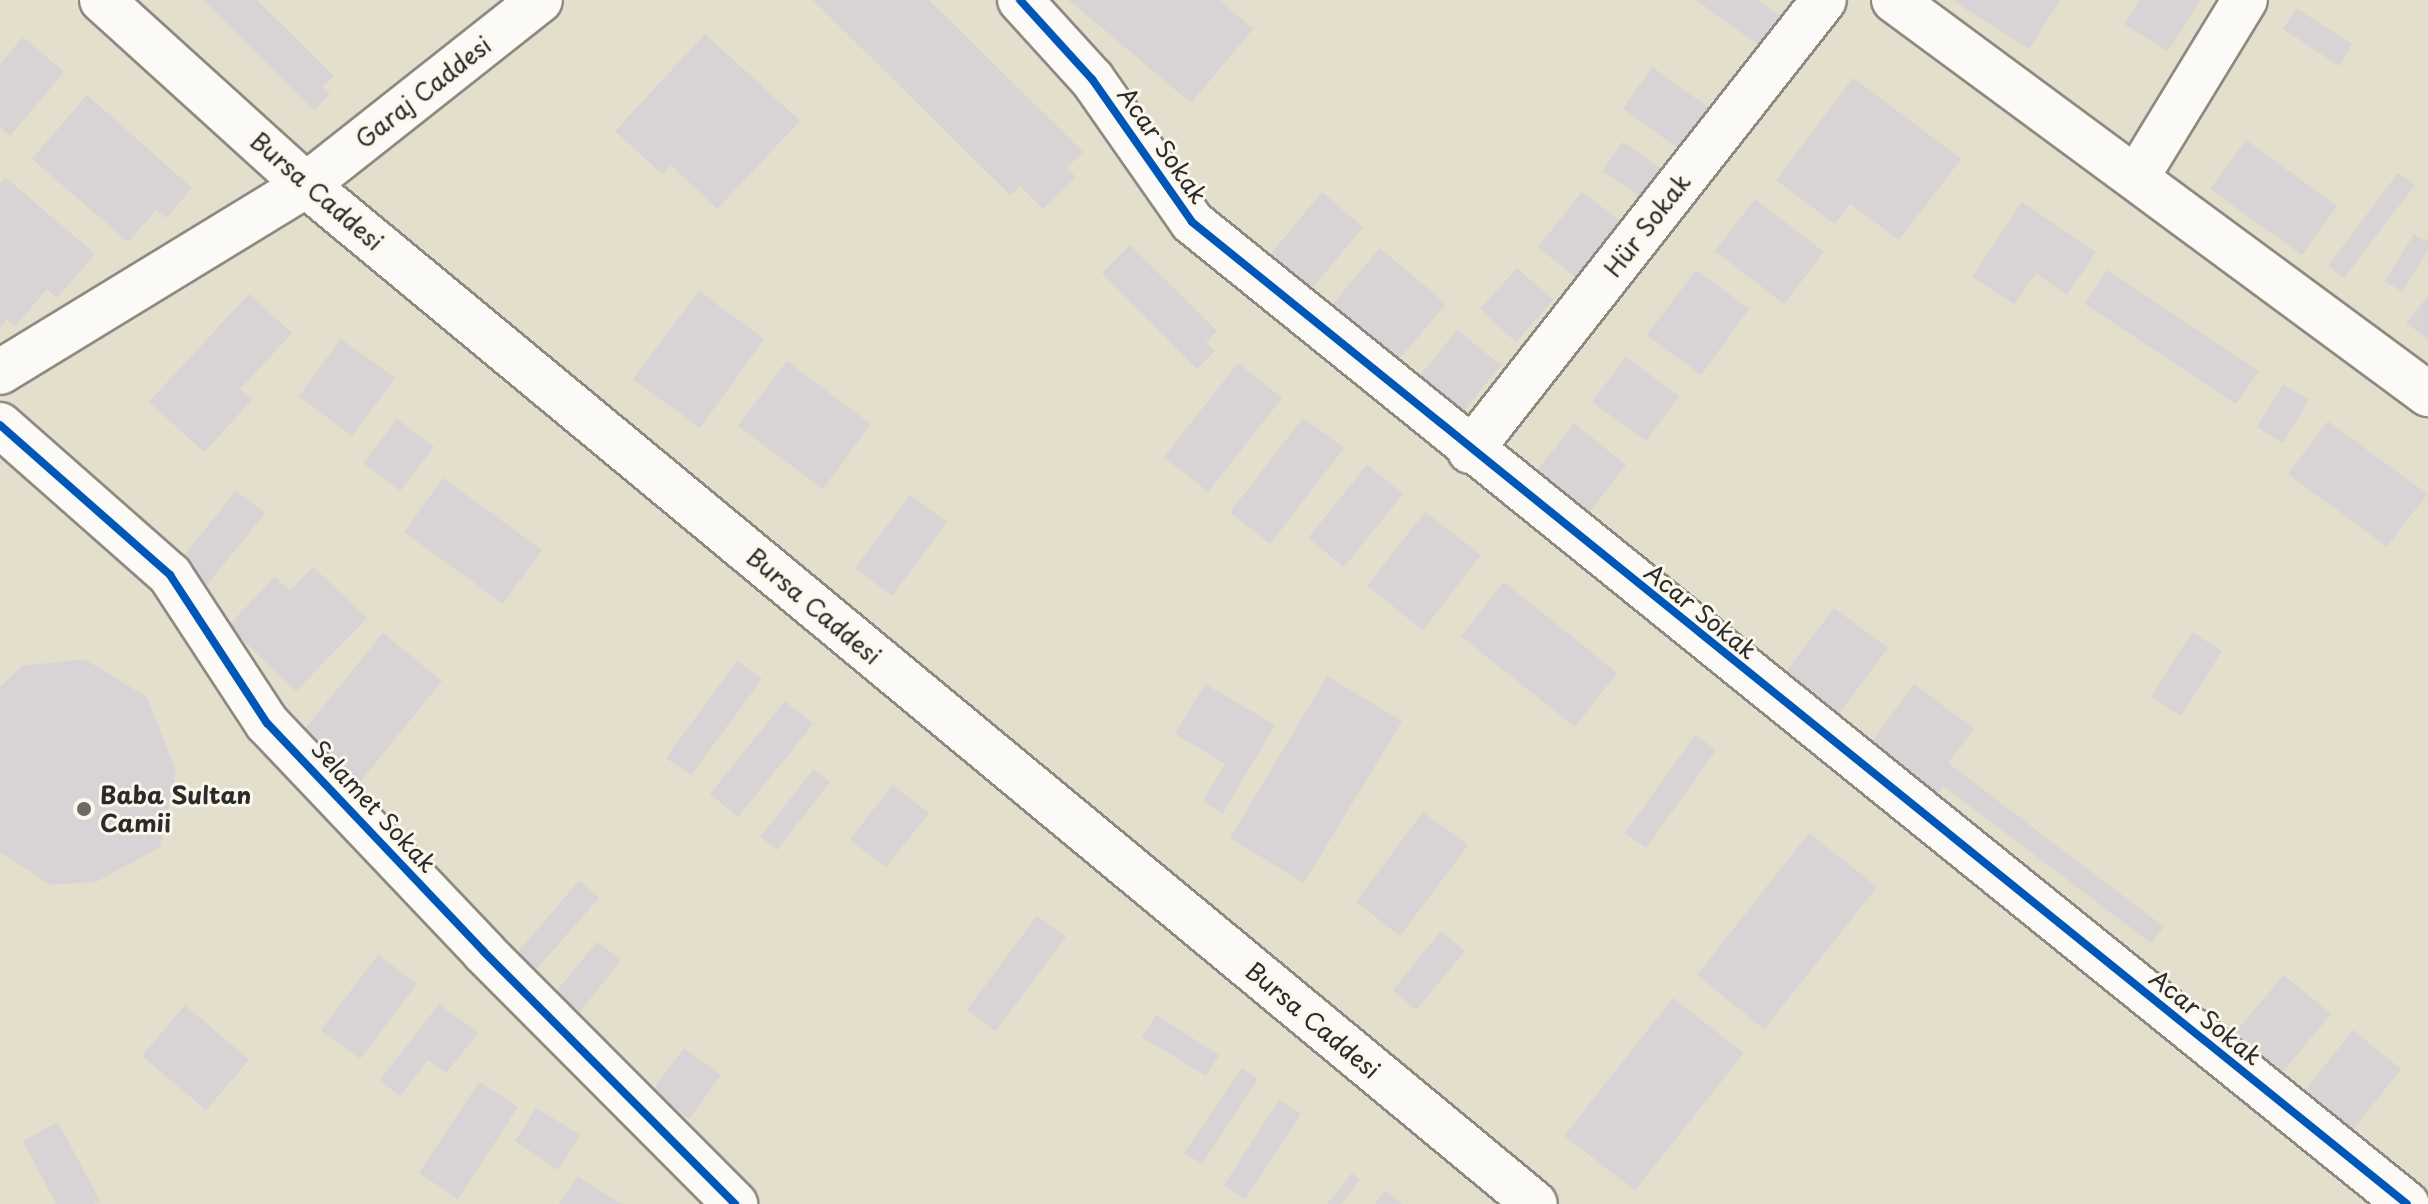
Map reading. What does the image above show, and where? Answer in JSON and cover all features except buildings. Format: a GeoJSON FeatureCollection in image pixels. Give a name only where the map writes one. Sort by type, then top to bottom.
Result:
{"type":"FeatureCollection","features":[{"type":"Feature","properties":{"kind":"street","name":"Bursa Caddesi"},"geometry":{"type":"LineString","coordinates":[[102,0],[306,185],[1535,1204]]}},
{"type":"Feature","properties":{"kind":"street","name":"Garaj Caddesi"},"geometry":{"type":"LineString","coordinates":[[0,372],[306,185],[540,0]]}},
{"type":"Feature","properties":{"kind":"street","name":"Acar Sokak"},"geometry":{"type":"LineString","coordinates":[[1020,0],[1092,79],[1192,222],[1470,451],[2407,1204]]}},
{"type":"Feature","properties":{"kind":"street","name":"Hür Sokak"},"geometry":{"type":"LineString","coordinates":[[1470,451],[1824,0]]}},
{"type":"Feature","properties":{"kind":"street"},"geometry":{"type":"LineString","coordinates":[[1894,0],[2138,175],[2428,394]]}},
{"type":"Feature","properties":{"kind":"street"},"geometry":{"type":"LineString","coordinates":[[2138,175],[2245,0]]}},
{"type":"Feature","properties":{"kind":"street","name":"Selamet Sokak"},"geometry":{"type":"LineString","coordinates":[[0,425],[170,575],[267,723],[495,963],[735,1204]]}},
{"type":"Feature","properties":{"kind":"cycle path"},"geometry":{"type":"LineString","coordinates":[[1020,0],[1092,79],[1192,222],[2407,1204]]}},
{"type":"Feature","properties":{"kind":"cycle path"},"geometry":{"type":"LineString","coordinates":[[0,425],[170,575],[267,723],[484,952],[735,1204]]}},
{"type":"Feature","properties":{"kind":"place","name":"Baba Sultan Camii"},"geometry":{"type":"Point","coordinates":[84,809]}}]}
